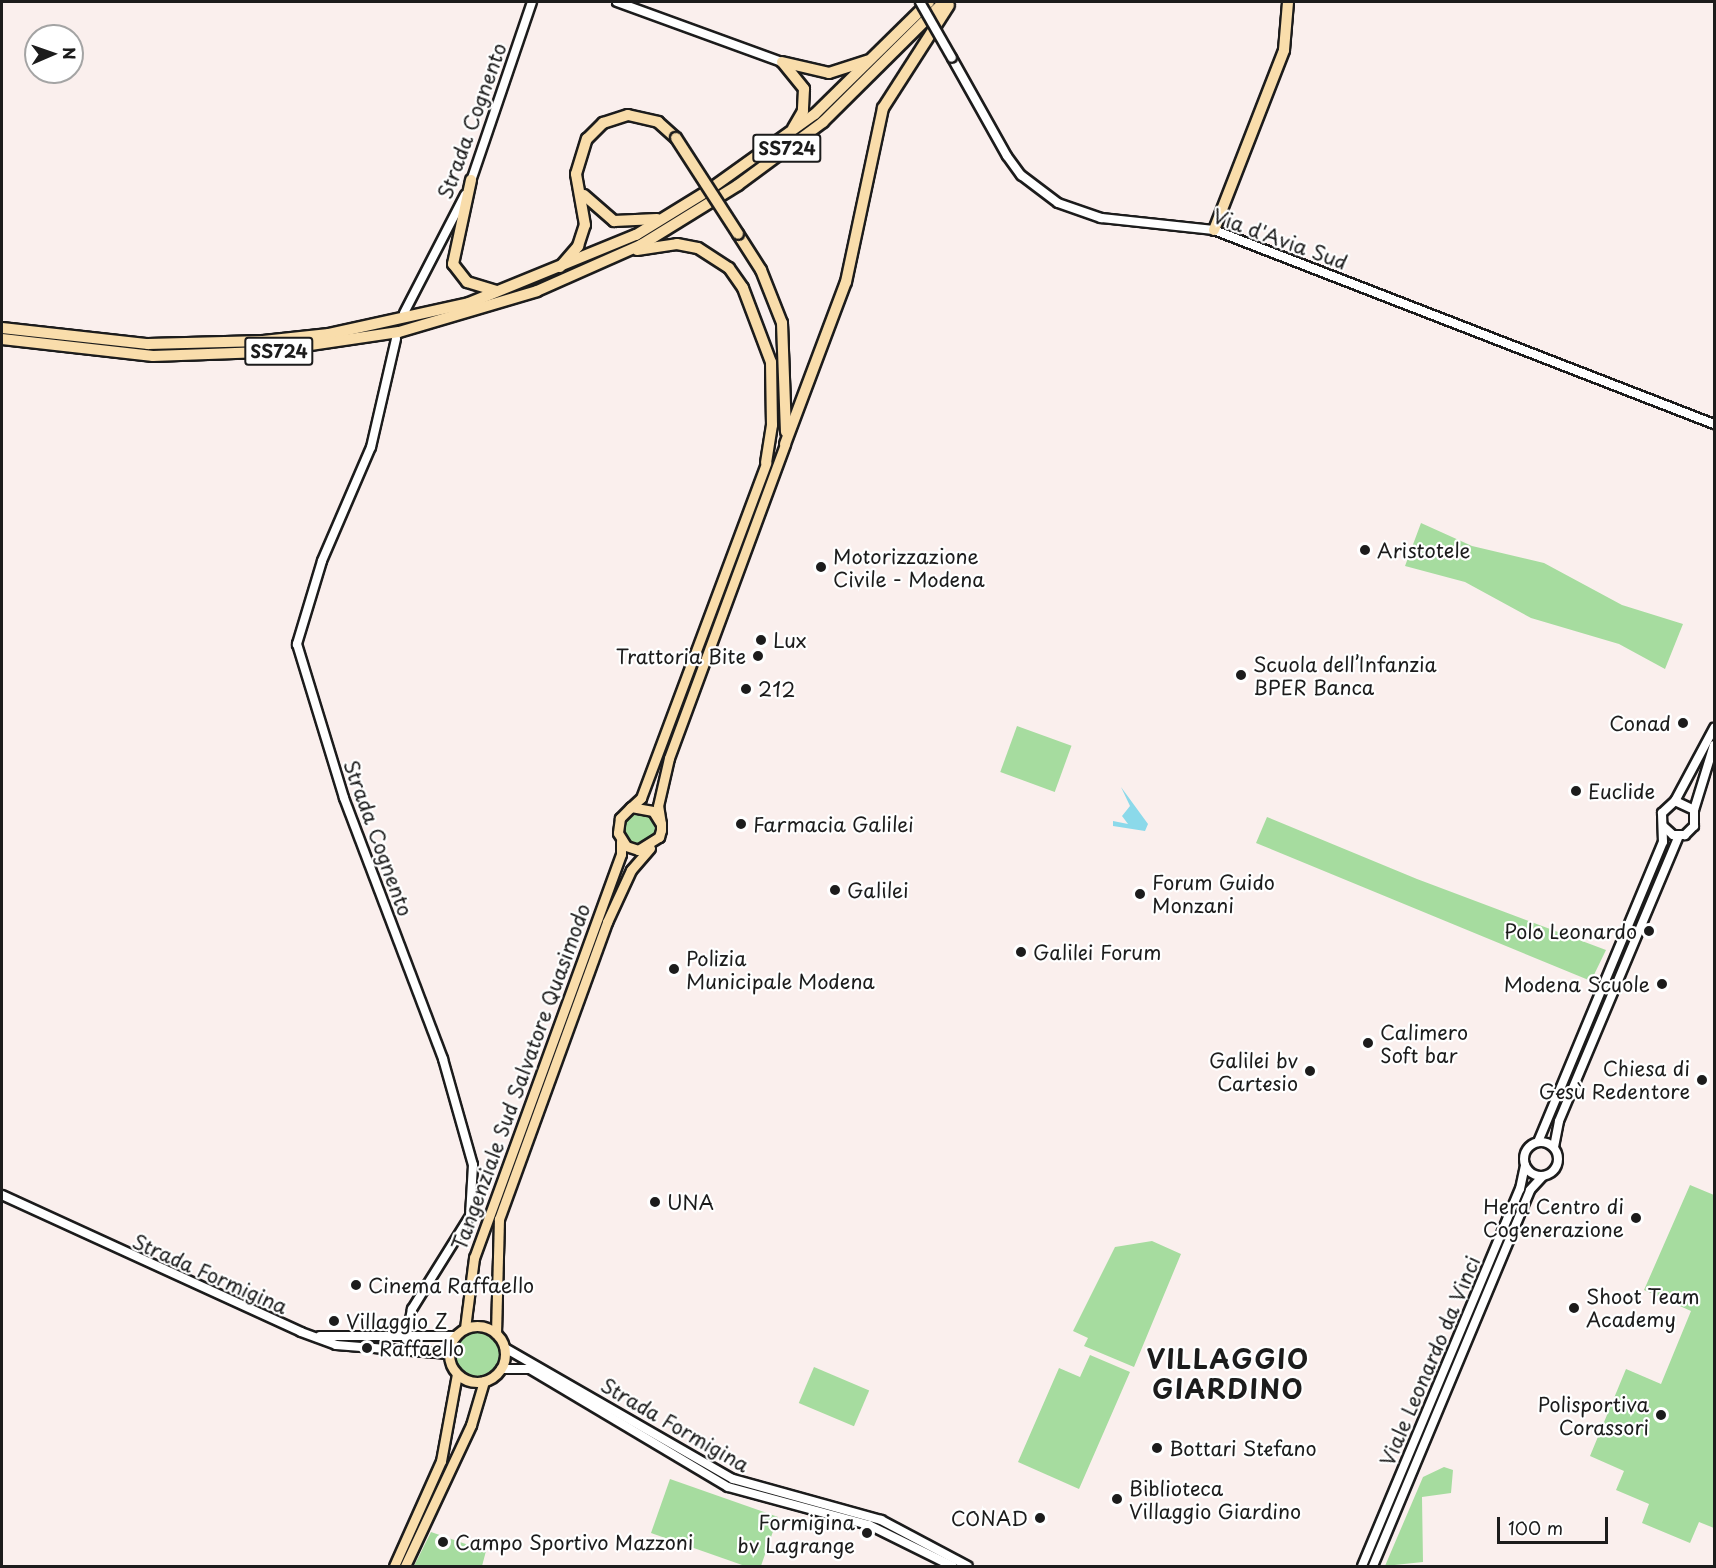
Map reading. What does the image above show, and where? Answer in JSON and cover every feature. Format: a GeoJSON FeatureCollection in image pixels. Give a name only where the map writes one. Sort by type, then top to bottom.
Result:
{"type":"FeatureCollection","features":[{"type":"Feature","properties":{"kind":"highway","name":"SS724"},"geometry":{"type":"LineString","coordinates":[[2,328],[148,344],[263,341],[393,322],[500,292],[557,270],[666,218],[790,134],[876,57],[929,2]]}},
{"type":"Feature","properties":{"kind":"highway"},"geometry":{"type":"LineString","coordinates":[[1214,230],[1284,51],[1288,2]]}},
{"type":"Feature","properties":{"kind":"highway"},"geometry":{"type":"LineString","coordinates":[[785,444],[846,282],[883,108],[945,3]]}},
{"type":"Feature","properties":{"kind":"highway","name":"SS724"},"geometry":{"type":"LineString","coordinates":[[2,339],[153,356],[297,349],[474,313],[625,252],[738,185],[824,122],[945,3]]}},
{"type":"Feature","properties":{"kind":"highway"},"geometry":{"type":"LineString","coordinates":[[782,62],[829,73],[876,57]]}},
{"type":"Feature","properties":{"kind":"highway"},"geometry":{"type":"LineString","coordinates":[[782,62],[799,78],[805,100],[790,134]]}},
{"type":"Feature","properties":{"kind":"highway"},"geometry":{"type":"LineString","coordinates":[[557,270],[582,235],[581,191],[576,174],[581,148],[603,123],[642,117],[676,138],[761,270],[782,323],[788,399],[785,444]]}},
{"type":"Feature","properties":{"kind":"highway"},"geometry":{"type":"LineString","coordinates":[[471,180],[453,264],[467,282],[500,292]]}},
{"type":"Feature","properties":{"kind":"highway"},"geometry":{"type":"LineString","coordinates":[[581,191],[614,221],[666,218]]}},
{"type":"Feature","properties":{"kind":"highway"},"geometry":{"type":"LineString","coordinates":[[625,252],[677,244],[698,248],[729,268],[743,288],[771,362],[772,425],[766,463]]}},
{"type":"Feature","properties":{"kind":"highway"},"geometry":{"type":"LineString","coordinates":[[766,463],[788,399]]}},
{"type":"Feature","properties":{"kind":"main road"},"geometry":{"type":"LineString","coordinates":[[766,463],[641,798],[625,811],[617,825],[621,841],[632,849],[651,847],[661,824],[658,806],[669,758],[785,444]]}},
{"type":"Feature","properties":{"kind":"main road"},"geometry":{"type":"LineString","coordinates":[[625,811],[646,807],[661,824]]}},
{"type":"Feature","properties":{"kind":"main road","name":"Tangenziale Sud Salvatore Quasimodo"},"geometry":{"type":"LineString","coordinates":[[465,1328],[474,1258],[621,854],[621,841]]}},
{"type":"Feature","properties":{"kind":"main road","name":"Tangenziale Sud Salvatore Quasimodo"},"geometry":{"type":"LineString","coordinates":[[496,1333],[499,1220],[607,922],[632,870],[651,847]]}},
{"type":"Feature","properties":{"kind":"main road"},"geometry":{"type":"LineString","coordinates":[[394,1566],[441,1461],[457,1374],[449,1354],[455,1336],[465,1328],[481,1326],[496,1333],[505,1348],[501,1369],[484,1381],[471,1425],[405,1566]]}},
{"type":"Feature","properties":{"kind":"main road"},"geometry":{"type":"LineString","coordinates":[[457,1374],[484,1381]]}},
{"type":"Feature","properties":{"kind":"street","name":"Strada Cognento"},"geometry":{"type":"LineString","coordinates":[[405,313],[471,180],[532,2]]}},
{"type":"Feature","properties":{"kind":"street"},"geometry":{"type":"LineString","coordinates":[[617,2],[782,62]]}},
{"type":"Feature","properties":{"kind":"street","name":"Via d'Avia Sud"},"geometry":{"type":"LineString","coordinates":[[920,2],[1007,156],[1021,176],[1058,203],[1101,218],[1214,230],[1714,424]]}},
{"type":"Feature","properties":{"kind":"street","name":"Strada Cognento"},"geometry":{"type":"LineString","coordinates":[[396,339],[371,447],[322,561],[297,644],[353,822],[443,1059],[473,1165],[470,1216],[412,1309],[406,1338]]}},
{"type":"Feature","properties":{"kind":"street"},"geometry":{"type":"LineString","coordinates":[[1714,728],[1675,801],[1662,813],[1663,842],[1538,1142],[1525,1152],[1525,1166],[1542,1177],[1557,1166],[1554,1147],[1559,1121],[1680,836],[1694,826],[1694,810],[1714,745]]}},
{"type":"Feature","properties":{"kind":"street"},"geometry":{"type":"LineString","coordinates":[[1675,801],[1694,810]]}},
{"type":"Feature","properties":{"kind":"street"},"geometry":{"type":"LineString","coordinates":[[1663,826],[1680,836]]}},
{"type":"Feature","properties":{"kind":"street"},"geometry":{"type":"LineString","coordinates":[[1538,1142],[1554,1147]]}},
{"type":"Feature","properties":{"kind":"street","name":"Viale Leonardo da Vinci"},"geometry":{"type":"LineString","coordinates":[[1362,1566],[1520,1189],[1525,1166]]}},
{"type":"Feature","properties":{"kind":"street","name":"Viale Leonardo da Vinci"},"geometry":{"type":"LineString","coordinates":[[1372,1566],[1530,1191],[1542,1177]]}},
{"type":"Feature","properties":{"kind":"street","name":"Strada Formigina"},"geometry":{"type":"LineString","coordinates":[[2,1196],[336,1345],[449,1354]]}},
{"type":"Feature","properties":{"kind":"street"},"geometry":{"type":"LineString","coordinates":[[313,1336],[406,1338],[455,1336]]}},
{"type":"Feature","properties":{"kind":"street","name":"Strada Formigina"},"geometry":{"type":"LineString","coordinates":[[505,1348],[733,1479],[881,1520],[968,1566]]}},
{"type":"Feature","properties":{"kind":"street","name":"Strada Formigina"},"geometry":{"type":"LineString","coordinates":[[501,1369],[530,1369],[728,1487],[869,1525],[952,1566]]}},
{"type":"Feature","properties":{"kind":"green space"},"geometry":{"type":"Polygon","coordinates":[[[1421,523],[1472,546],[1544,563],[1622,605],[1683,624],[1665,669],[1619,644],[1531,618],[1465,582],[1405,566],[1421,523]]]}},
{"type":"Feature","properties":{"kind":"green space"},"geometry":{"type":"Polygon","coordinates":[[[1017,726],[1072,746],[1055,792],[1000,772],[1017,726]]]}},
{"type":"Feature","properties":{"kind":"green space"},"geometry":{"type":"Polygon","coordinates":[[[639,812],[651,816],[655,828],[651,840],[639,844],[627,840],[623,828],[627,816],[639,812]]]}},
{"type":"Feature","properties":{"kind":"green space"},"geometry":{"type":"Polygon","coordinates":[[[1267,817],[1417,879],[1606,950],[1591,981],[1256,843],[1267,817]]]}},
{"type":"Feature","properties":{"kind":"green space","name":"Polisportiva Corassori"},"geometry":{"type":"Polygon","coordinates":[[[1690,1185],[1714,1195],[1714,1528],[1699,1522],[1690,1543],[1642,1523],[1649,1504],[1616,1490],[1624,1471],[1590,1456],[1626,1369],[1661,1384],[1691,1311],[1644,1290],[1690,1185]]]}},
{"type":"Feature","properties":{"kind":"green space"},"geometry":{"type":"Polygon","coordinates":[[[1152,1241],[1181,1254],[1134,1367],[1084,1346],[1088,1338],[1073,1331],[1115,1247],[1152,1241]]]}},
{"type":"Feature","properties":{"kind":"green space"},"geometry":{"type":"Polygon","coordinates":[[[477,1332],[486,1333],[493,1338],[498,1345],[498,1363],[493,1370],[486,1375],[477,1376],[468,1375],[461,1370],[456,1363],[455,1354],[456,1345],[461,1338],[468,1333],[477,1332]]]}},
{"type":"Feature","properties":{"kind":"green space"},"geometry":{"type":"Polygon","coordinates":[[[1090,1355],[1130,1372],[1079,1489],[1018,1462],[1059,1368],[1080,1377],[1090,1355]]]}},
{"type":"Feature","properties":{"kind":"green space"},"geometry":{"type":"Polygon","coordinates":[[[814,1367],[869,1390],[854,1426],[799,1403],[814,1367]]]}},
{"type":"Feature","properties":{"kind":"green space"},"geometry":{"type":"Polygon","coordinates":[[[1444,1467],[1453,1470],[1451,1493],[1422,1497],[1423,1562],[1385,1566],[1423,1477],[1444,1467]]]}},
{"type":"Feature","properties":{"kind":"green space"},"geometry":{"type":"Polygon","coordinates":[[[670,1479],[778,1517],[761,1566],[745,1566],[651,1533],[670,1479]]]}},
{"type":"Feature","properties":{"kind":"green space","name":"Campo Sportivo Mazzoni"},"geometry":{"type":"Polygon","coordinates":[[[431,1532],[486,1551],[482,1566],[414,1566],[431,1532]]]}},
{"type":"Feature","properties":{"kind":"water"},"geometry":{"type":"Polygon","coordinates":[[[1121,787],[1148,824],[1145,831],[1113,826],[1113,821],[1128,824],[1122,816],[1130,806],[1121,787]]]}},
{"type":"Feature","properties":{"kind":"place","name":"Aristotele"},"geometry":{"type":"Point","coordinates":[1365,550]}},
{"type":"Feature","properties":{"kind":"place","name":"Motorizzazione Civile - Modena"},"geometry":{"type":"Point","coordinates":[821,567]}},
{"type":"Feature","properties":{"kind":"place","name":"Lux"},"geometry":{"type":"Point","coordinates":[761,640]}},
{"type":"Feature","properties":{"kind":"place","name":"Trattoria Bite"},"geometry":{"type":"Point","coordinates":[758,656]}},
{"type":"Feature","properties":{"kind":"place","name":"Scuola dell’Infanzia BPER Banca"},"geometry":{"type":"Point","coordinates":[1241,675]}},
{"type":"Feature","properties":{"kind":"place","name":"212"},"geometry":{"type":"Point","coordinates":[746,689]}},
{"type":"Feature","properties":{"kind":"place","name":"Conad"},"geometry":{"type":"Point","coordinates":[1683,723]}},
{"type":"Feature","properties":{"kind":"place","name":"Euclide"},"geometry":{"type":"Point","coordinates":[1576,791]}},
{"type":"Feature","properties":{"kind":"place","name":"Farmacia Galilei"},"geometry":{"type":"Point","coordinates":[741,824]}},
{"type":"Feature","properties":{"kind":"place","name":"Galilei"},"geometry":{"type":"Point","coordinates":[835,890]}},
{"type":"Feature","properties":{"kind":"place","name":"Forum Guido Monzani"},"geometry":{"type":"Point","coordinates":[1140,894]}},
{"type":"Feature","properties":{"kind":"place","name":"Polo Leonardo"},"geometry":{"type":"Point","coordinates":[1649,931]}},
{"type":"Feature","properties":{"kind":"place","name":"Galilei Forum"},"geometry":{"type":"Point","coordinates":[1021,952]}},
{"type":"Feature","properties":{"kind":"place","name":"Polizia Municipale Modena"},"geometry":{"type":"Point","coordinates":[674,969]}},
{"type":"Feature","properties":{"kind":"place","name":"Modena Scuole"},"geometry":{"type":"Point","coordinates":[1662,984]}},
{"type":"Feature","properties":{"kind":"place","name":"Calimero Soft bar"},"geometry":{"type":"Point","coordinates":[1368,1043]}},
{"type":"Feature","properties":{"kind":"place","name":"Galilei bv Cartesio"},"geometry":{"type":"Point","coordinates":[1310,1071]}},
{"type":"Feature","properties":{"kind":"place","name":"Chiesa di Gesù Redentore"},"geometry":{"type":"Point","coordinates":[1702,1080]}},
{"type":"Feature","properties":{"kind":"place","name":"UNA"},"geometry":{"type":"Point","coordinates":[655,1202]}},
{"type":"Feature","properties":{"kind":"place","name":"Hera Centro di Cogenerazione"},"geometry":{"type":"Point","coordinates":[1636,1218]}},
{"type":"Feature","properties":{"kind":"place","name":"Cinema Raffaello"},"geometry":{"type":"Point","coordinates":[356,1285]}},
{"type":"Feature","properties":{"kind":"place","name":"Shoot Team Academy"},"geometry":{"type":"Point","coordinates":[1574,1308]}},
{"type":"Feature","properties":{"kind":"place","name":"Villaggio Z"},"geometry":{"type":"Point","coordinates":[334,1321]}},
{"type":"Feature","properties":{"kind":"place","name":"Raffaello"},"geometry":{"type":"Point","coordinates":[367,1348]}},
{"type":"Feature","properties":{"kind":"place","name":"Polisportiva Corassori"},"geometry":{"type":"Point","coordinates":[1661,1415]}},
{"type":"Feature","properties":{"kind":"place","name":"Bottari Stefano"},"geometry":{"type":"Point","coordinates":[1157,1448]}},
{"type":"Feature","properties":{"kind":"place","name":"Biblioteca Villaggio Giardino"},"geometry":{"type":"Point","coordinates":[1117,1499]}},
{"type":"Feature","properties":{"kind":"place","name":"CONAD"},"geometry":{"type":"Point","coordinates":[1040,1518]}},
{"type":"Feature","properties":{"kind":"place","name":"Formigina bv Lagrange"},"geometry":{"type":"Point","coordinates":[867,1533]}},
{"type":"Feature","properties":{"kind":"place","name":"Campo Sportivo Mazzoni"},"geometry":{"type":"Point","coordinates":[443,1542]}},
{"type":"Feature","properties":{"kind":"district","name":"VILLAGGIO GIARDINO"},"geometry":{"type":"Point","coordinates":[1228,1374]}}]}
